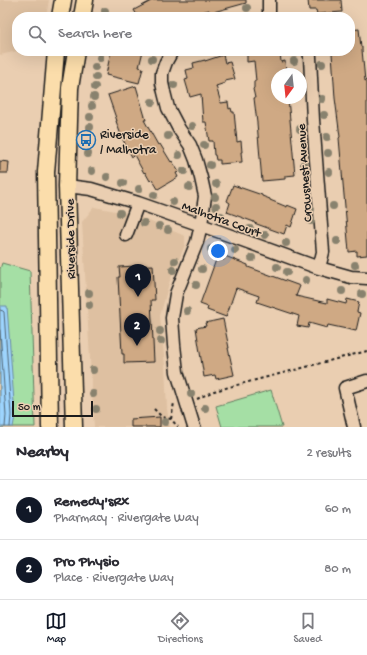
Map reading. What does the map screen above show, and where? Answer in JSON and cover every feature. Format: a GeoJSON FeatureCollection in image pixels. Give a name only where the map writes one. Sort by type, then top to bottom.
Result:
{"type":"FeatureCollection","features":[{"type":"Feature","properties":{"kind":"main road"},"geometry":{"type":"LineString","coordinates":[[61,12],[63,0]]}},
{"type":"Feature","properties":{"kind":"main road"},"geometry":{"type":"LineString","coordinates":[[83,12],[85,0]]}},
{"type":"Feature","properties":{"kind":"main road","name":"Riverside Drive"},"geometry":{"type":"LineString","coordinates":[[50,427],[46,172],[56,56]]}},
{"type":"Feature","properties":{"kind":"main road","name":"Riverside Drive"},"geometry":{"type":"LineString","coordinates":[[74,427],[68,186],[70,88],[75,56]]}},
{"type":"Feature","properties":{"kind":"street"},"geometry":{"type":"LineString","coordinates":[[269,0],[269,12]]}},
{"type":"Feature","properties":{"kind":"street"},"geometry":{"type":"LineString","coordinates":[[169,56],[162,73],[162,83],[168,108],[179,129],[190,145],[196,160],[205,196],[198,242],[176,294],[172,318],[177,372],[194,427]]}},
{"type":"Feature","properties":{"kind":"street","name":"Crowsnest Avenue"},"geometry":{"type":"LineString","coordinates":[[310,56],[313,120],[323,252],[319,268]]}},
{"type":"Feature","properties":{"kind":"street","name":"Malhotra Court"},"geometry":{"type":"LineString","coordinates":[[68,186],[91,189],[138,203],[319,268],[350,277],[367,278]]}},
{"type":"Feature","properties":{"kind":"street"},"geometry":{"type":"LineString","coordinates":[[126,235],[138,203]]}},
{"type":"Feature","properties":{"kind":"street"},"geometry":{"type":"LineString","coordinates":[[354,427],[345,388],[367,381]]}},
{"type":"Feature","properties":{"kind":"path"},"geometry":{"type":"LineString","coordinates":[[186,403],[214,392],[367,352]]}},
{"type":"Feature","properties":{"kind":"path"},"geometry":{"type":"LineString","coordinates":[[154,409],[162,417],[171,419],[178,427]]}},
{"type":"Feature","properties":{"kind":"shaded area"},"geometry":{"type":"Polygon","coordinates":[[[0,0],[49,0],[47,12],[12,12],[12,52],[0,55],[0,0]]]}},
{"type":"Feature","properties":{"kind":"shaded area"},"geometry":{"type":"Polygon","coordinates":[[[94,207],[132,214],[185,236],[185,245],[169,283],[160,316],[165,366],[167,409],[170,427],[94,427],[82,222],[94,207]]]}},
{"type":"Feature","properties":{"kind":"green space"},"geometry":{"type":"Polygon","coordinates":[[[2,263],[30,271],[35,427],[0,427],[0,269],[2,263]]]}},
{"type":"Feature","properties":{"kind":"green space"},"geometry":{"type":"Polygon","coordinates":[[[271,390],[282,427],[222,427],[216,406],[271,390]]]}},
{"type":"Feature","properties":{"kind":"water"},"geometry":{"type":"Polygon","coordinates":[[[0,306],[7,306],[15,416],[13,427],[0,427],[0,306]]]}},
{"type":"Feature","properties":{"kind":"building"},"geometry":{"type":"Polygon","coordinates":[[[153,0],[246,0],[246,3],[214,12],[210,12],[209,10],[201,12],[135,12],[134,10],[153,0]]]}},
{"type":"Feature","properties":{"kind":"building"},"geometry":{"type":"Polygon","coordinates":[[[308,0],[341,0],[342,12],[316,12],[316,10],[309,10],[308,0]]]}},
{"type":"Feature","properties":{"kind":"building"},"geometry":{"type":"Polygon","coordinates":[[[355,29],[359,29],[365,81],[367,80],[367,255],[357,256],[357,251],[349,252],[332,56],[355,56],[355,29]]]}},
{"type":"Feature","properties":{"kind":"building"},"geometry":{"type":"Polygon","coordinates":[[[110,56],[142,56],[139,67],[143,68],[139,83],[106,75],[110,56]]]}},
{"type":"Feature","properties":{"kind":"building"},"geometry":{"type":"Polygon","coordinates":[[[223,56],[225,63],[230,62],[235,79],[225,81],[225,83],[216,86],[221,103],[228,102],[229,109],[231,108],[232,112],[234,112],[237,142],[241,141],[242,162],[220,164],[220,160],[216,160],[213,141],[209,141],[206,122],[203,122],[201,94],[190,97],[185,80],[188,79],[186,70],[194,68],[193,63],[223,56]]]}},
{"type":"Feature","properties":{"kind":"building"},"geometry":{"type":"Polygon","coordinates":[[[247,56],[280,56],[281,62],[285,61],[286,68],[271,68],[271,104],[289,104],[295,175],[285,176],[285,179],[262,181],[253,89],[254,81],[256,81],[254,61],[247,62],[247,56]]]}},
{"type":"Feature","properties":{"kind":"building"},"geometry":{"type":"Polygon","coordinates":[[[136,86],[146,120],[144,120],[158,145],[160,144],[179,172],[176,173],[178,177],[158,189],[152,179],[150,181],[145,172],[144,173],[134,155],[132,157],[122,138],[108,95],[136,86]]]}},
{"type":"Feature","properties":{"kind":"building"},"geometry":{"type":"Polygon","coordinates":[[[0,161],[9,162],[8,173],[0,173],[0,161]]]}},
{"type":"Feature","properties":{"kind":"building"},"geometry":{"type":"Polygon","coordinates":[[[233,185],[262,195],[287,207],[287,205],[297,209],[291,227],[287,225],[284,234],[227,212],[230,203],[227,201],[233,185]]]}},
{"type":"Feature","properties":{"kind":"building"},"geometry":{"type":"Polygon","coordinates":[[[225,256],[248,265],[248,267],[300,286],[296,296],[327,303],[327,299],[346,304],[347,299],[359,302],[357,312],[360,313],[356,331],[328,325],[327,328],[309,323],[308,328],[297,326],[299,316],[257,302],[259,296],[236,288],[226,317],[207,310],[208,307],[200,304],[217,257],[224,260],[225,256]]]}},
{"type":"Feature","properties":{"kind":"building"},"geometry":{"type":"Polygon","coordinates":[[[153,265],[155,300],[151,300],[154,362],[124,363],[124,354],[122,354],[118,277],[120,277],[119,267],[153,265]]]}},
{"type":"Feature","properties":{"kind":"building"},"geometry":{"type":"Polygon","coordinates":[[[223,319],[234,375],[216,379],[215,375],[204,377],[196,328],[206,326],[205,323],[223,319]]]}},
{"type":"Feature","properties":{"kind":"building"},"geometry":{"type":"Polygon","coordinates":[[[160,417],[160,427],[131,427],[131,419],[160,417]]]}},
{"type":"Feature","properties":{"kind":"place","name":"Riverside / Malhotra"},"geometry":{"type":"Point","coordinates":[86,140]}},
{"type":"Feature","properties":{"kind":"place","name":"Remedy'sRx"},"geometry":{"type":"Point","coordinates":[138,297]}},
{"type":"Feature","properties":{"kind":"place","name":"Pro Physio"},"geometry":{"type":"Point","coordinates":[137,346]}}]}
